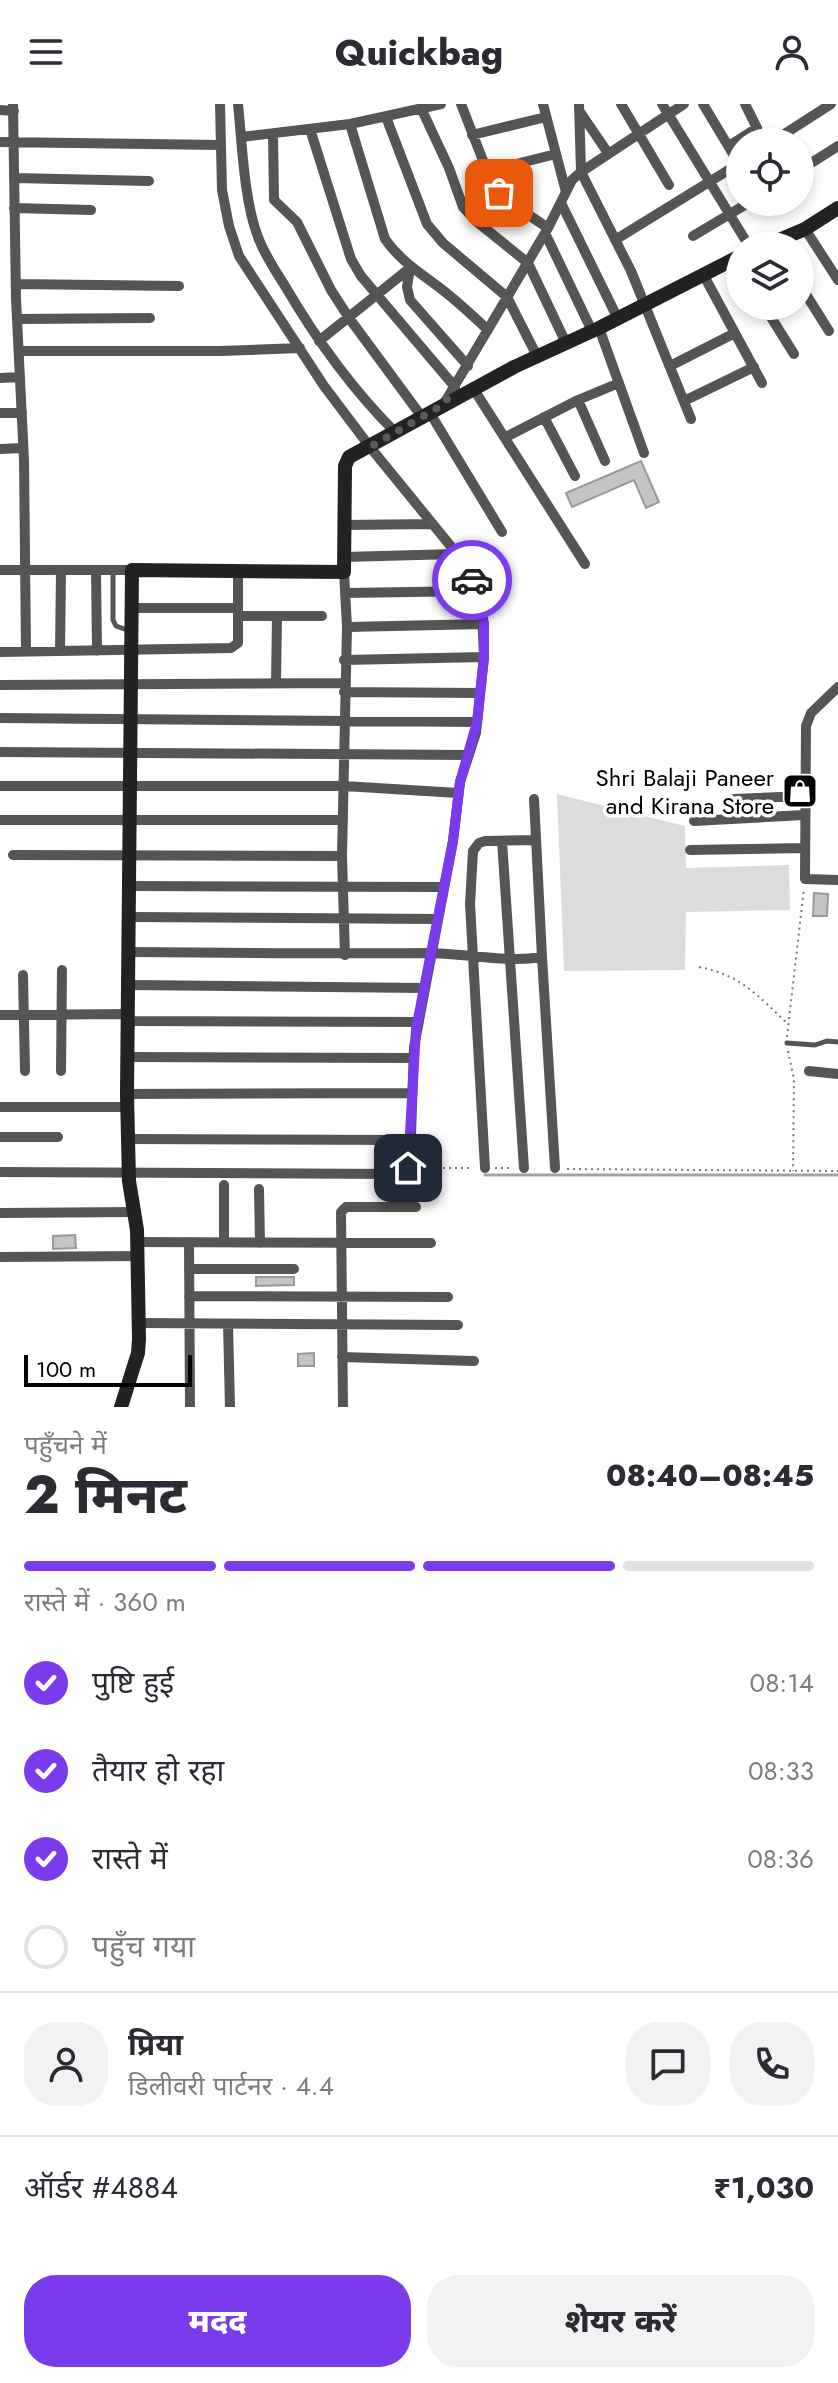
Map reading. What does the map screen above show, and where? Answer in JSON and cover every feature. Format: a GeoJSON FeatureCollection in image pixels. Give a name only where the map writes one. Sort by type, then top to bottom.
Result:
{"type":"FeatureCollection","features":[{"type":"Feature","properties":{"kind":"street"},"geometry":{"type":"LineString","coordinates":[[220,104],[222,190],[239,256],[324,386],[382,440]]}},
{"type":"Feature","properties":{"kind":"street"},"geometry":{"type":"LineString","coordinates":[[0,1172],[395,1174],[408,1168],[413,1058],[418,1022],[434,953],[458,793],[477,722],[484,624],[477,591],[456,554],[433,524],[382,440],[362,399],[319,341],[258,237],[238,104]]}},
{"type":"Feature","properties":{"kind":"street"},"geometry":{"type":"LineString","coordinates":[[241,137],[350,124],[441,104]]}},
{"type":"Feature","properties":{"kind":"street"},"geometry":{"type":"LineString","coordinates":[[461,104],[491,181],[499,193],[547,231],[596,330],[644,453]]}},
{"type":"Feature","properties":{"kind":"street"},"geometry":{"type":"LineString","coordinates":[[543,104],[563,198],[618,319]]}},
{"type":"Feature","properties":{"kind":"street"},"geometry":{"type":"LineString","coordinates":[[621,104],[669,185]]}},
{"type":"Feature","properties":{"kind":"street"},"geometry":{"type":"LineString","coordinates":[[444,404],[547,231],[572,180],[638,133],[665,109],[684,104]]}},
{"type":"Feature","properties":{"kind":"street"},"geometry":{"type":"LineString","coordinates":[[703,104],[726,141]]}},
{"type":"Feature","properties":{"kind":"street"},"geometry":{"type":"LineString","coordinates":[[745,104],[757,128]]}},
{"type":"Feature","properties":{"kind":"street"},"geometry":{"type":"LineString","coordinates":[[794,128],[831,104]]}},
{"type":"Feature","properties":{"kind":"street"},"geometry":{"type":"LineString","coordinates":[[0,110],[14,107],[26,651]]}},
{"type":"Feature","properties":{"kind":"street"},"geometry":{"type":"LineString","coordinates":[[421,108],[463,207],[528,263],[566,343]]}},
{"type":"Feature","properties":{"kind":"street"},"geometry":{"type":"LineString","coordinates":[[580,108],[608,153]]}},
{"type":"Feature","properties":{"kind":"street"},"geometry":{"type":"LineString","coordinates":[[580,108],[581,172],[646,304],[691,419]]}},
{"type":"Feature","properties":{"kind":"street"},"geometry":{"type":"LineString","coordinates":[[665,109],[726,206]]}},
{"type":"Feature","properties":{"kind":"street"},"geometry":{"type":"LineString","coordinates":[[386,117],[427,224],[443,243],[507,297],[537,356]]}},
{"type":"Feature","properties":{"kind":"street"},"geometry":{"type":"LineString","coordinates":[[472,135],[546,117]]}},
{"type":"Feature","properties":{"kind":"street"},"geometry":{"type":"LineString","coordinates":[[350,124],[385,239],[410,268],[438,286],[488,330]]}},
{"type":"Feature","properties":{"kind":"street"},"geometry":{"type":"LineString","coordinates":[[310,129],[351,259],[361,276],[455,387]]}},
{"type":"Feature","properties":{"kind":"street"},"geometry":{"type":"LineString","coordinates":[[273,134],[274,200],[297,222],[331,290],[349,318],[426,415],[502,532]]}},
{"type":"Feature","properties":{"kind":"street"},"geometry":{"type":"LineString","coordinates":[[0,142],[221,145]]}},
{"type":"Feature","properties":{"kind":"street"},"geometry":{"type":"LineString","coordinates":[[814,161],[838,146]]}},
{"type":"Feature","properties":{"kind":"street"},"geometry":{"type":"LineString","coordinates":[[513,181],[512,165],[556,154]]}},
{"type":"Feature","properties":{"kind":"street"},"geometry":{"type":"LineString","coordinates":[[615,240],[726,172]]}},
{"type":"Feature","properties":{"kind":"street"},"geometry":{"type":"LineString","coordinates":[[14,178],[149,181]]}},
{"type":"Feature","properties":{"kind":"street"},"geometry":{"type":"LineString","coordinates":[[14,208],[91,210]]}},
{"type":"Feature","properties":{"kind":"street"},"geometry":{"type":"LineString","coordinates":[[799,232],[838,208]]}},
{"type":"Feature","properties":{"kind":"street"},"geometry":{"type":"LineString","coordinates":[[693,236],[728,216]]}},
{"type":"Feature","properties":{"kind":"street"},"geometry":{"type":"LineString","coordinates":[[805,229],[838,280]]}},
{"type":"Feature","properties":{"kind":"street"},"geometry":{"type":"LineString","coordinates":[[345,955],[342,856],[347,627],[343,525],[345,466],[349,457],[473,388],[726,265]]}},
{"type":"Feature","properties":{"kind":"street"},"geometry":{"type":"LineString","coordinates":[[319,341],[410,268]]}},
{"type":"Feature","properties":{"kind":"street"},"geometry":{"type":"LineString","coordinates":[[410,268],[407,287],[410,300],[468,366]]}},
{"type":"Feature","properties":{"kind":"street"},"geometry":{"type":"LineString","coordinates":[[703,274],[762,383]]}},
{"type":"Feature","properties":{"kind":"street"},"geometry":{"type":"LineString","coordinates":[[16,284],[179,286]]}},
{"type":"Feature","properties":{"kind":"street"},"geometry":{"type":"LineString","coordinates":[[814,307],[829,331]]}},
{"type":"Feature","properties":{"kind":"street"},"geometry":{"type":"LineString","coordinates":[[17,319],[150,318]]}},
{"type":"Feature","properties":{"kind":"street"},"geometry":{"type":"LineString","coordinates":[[773,320],[794,354]]}},
{"type":"Feature","properties":{"kind":"street"},"geometry":{"type":"LineString","coordinates":[[670,366],[735,333]]}},
{"type":"Feature","properties":{"kind":"street"},"geometry":{"type":"LineString","coordinates":[[19,351],[300,348]]}},
{"type":"Feature","properties":{"kind":"street"},"geometry":{"type":"LineString","coordinates":[[684,401],[754,367]]}},
{"type":"Feature","properties":{"kind":"street"},"geometry":{"type":"LineString","coordinates":[[0,378],[20,377]]}},
{"type":"Feature","properties":{"kind":"street"},"geometry":{"type":"LineString","coordinates":[[506,437],[619,383]]}},
{"type":"Feature","properties":{"kind":"street"},"geometry":{"type":"LineString","coordinates":[[473,388],[585,564]]}},
{"type":"Feature","properties":{"kind":"street"},"geometry":{"type":"LineString","coordinates":[[578,400],[605,461]]}},
{"type":"Feature","properties":{"kind":"street"},"geometry":{"type":"LineString","coordinates":[[0,413],[22,413]]}},
{"type":"Feature","properties":{"kind":"street"},"geometry":{"type":"LineString","coordinates":[[544,417],[575,476]]}},
{"type":"Feature","properties":{"kind":"street"},"geometry":{"type":"LineString","coordinates":[[0,449],[23,448]]}},
{"type":"Feature","properties":{"kind":"street"},"geometry":{"type":"LineString","coordinates":[[343,525],[433,524]]}},
{"type":"Feature","properties":{"kind":"street"},"geometry":{"type":"LineString","coordinates":[[0,570],[238,571],[456,554]]}},
{"type":"Feature","properties":{"kind":"street"},"geometry":{"type":"LineString","coordinates":[[60,651],[61,570]]}},
{"type":"Feature","properties":{"kind":"street"},"geometry":{"type":"LineString","coordinates":[[96,570],[97,651]]}},
{"type":"Feature","properties":{"kind":"street"},"geometry":{"type":"LineString","coordinates":[[121,1407],[138,1353],[139,1323],[138,1249],[129,1175],[128,1101],[132,570]]}},
{"type":"Feature","properties":{"kind":"street"},"geometry":{"type":"LineString","coordinates":[[0,652],[231,648],[238,643],[238,571]]}},
{"type":"Feature","properties":{"kind":"street"},"geometry":{"type":"LineString","coordinates":[[345,593],[477,591]]}},
{"type":"Feature","properties":{"kind":"street"},"geometry":{"type":"LineString","coordinates":[[132,608],[322,616]]}},
{"type":"Feature","properties":{"kind":"street"},"geometry":{"type":"LineString","coordinates":[[276,683],[277,616]]}},
{"type":"Feature","properties":{"kind":"street"},"geometry":{"type":"LineString","coordinates":[[347,627],[484,624]]}},
{"type":"Feature","properties":{"kind":"street"},"geometry":{"type":"LineString","coordinates":[[344,660],[484,657]]}},
{"type":"Feature","properties":{"kind":"street"},"geometry":{"type":"LineString","coordinates":[[0,685],[276,683],[480,693]]}},
{"type":"Feature","properties":{"kind":"street"},"geometry":{"type":"LineString","coordinates":[[838,687],[811,713],[806,726],[804,815],[805,879],[838,880]]}},
{"type":"Feature","properties":{"kind":"street"},"geometry":{"type":"LineString","coordinates":[[0,718],[477,722]]}},
{"type":"Feature","properties":{"kind":"street"},"geometry":{"type":"LineString","coordinates":[[0,752],[469,755]]}},
{"type":"Feature","properties":{"kind":"street"},"geometry":{"type":"LineString","coordinates":[[0,786],[344,786],[458,793]]}},
{"type":"Feature","properties":{"kind":"street"},"geometry":{"type":"LineString","coordinates":[[734,799],[805,796]]}},
{"type":"Feature","properties":{"kind":"street"},"geometry":{"type":"LineString","coordinates":[[534,799],[555,1168]]}},
{"type":"Feature","properties":{"kind":"street"},"geometry":{"type":"LineString","coordinates":[[694,821],[804,815]]}},
{"type":"Feature","properties":{"kind":"street"},"geometry":{"type":"LineString","coordinates":[[0,820],[343,820]]}},
{"type":"Feature","properties":{"kind":"street"},"geometry":{"type":"LineString","coordinates":[[485,1168],[470,890],[473,851],[479,843],[536,840]]}},
{"type":"Feature","properties":{"kind":"street"},"geometry":{"type":"LineString","coordinates":[[502,841],[524,1168]]}},
{"type":"Feature","properties":{"kind":"street"},"geometry":{"type":"LineString","coordinates":[[690,850],[804,848]]}},
{"type":"Feature","properties":{"kind":"street"},"geometry":{"type":"LineString","coordinates":[[13,855],[342,856]]}},
{"type":"Feature","properties":{"kind":"street"},"geometry":{"type":"LineString","coordinates":[[128,886],[444,887]]}},
{"type":"Feature","properties":{"kind":"street"},"geometry":{"type":"LineString","coordinates":[[128,917],[438,919]]}},
{"type":"Feature","properties":{"kind":"street"},"geometry":{"type":"LineString","coordinates":[[128,952],[434,953],[474,957],[542,957]]}},
{"type":"Feature","properties":{"kind":"street"},"geometry":{"type":"LineString","coordinates":[[61,1071],[62,970]]}},
{"type":"Feature","properties":{"kind":"street"},"geometry":{"type":"LineString","coordinates":[[23,975],[25,1071]]}},
{"type":"Feature","properties":{"kind":"street"},"geometry":{"type":"LineString","coordinates":[[128,985],[424,988]]}},
{"type":"Feature","properties":{"kind":"street"},"geometry":{"type":"LineString","coordinates":[[0,1015],[418,1022]]}},
{"type":"Feature","properties":{"kind":"street"},"geometry":{"type":"LineString","coordinates":[[128,1057],[413,1058]]}},
{"type":"Feature","properties":{"kind":"street"},"geometry":{"type":"LineString","coordinates":[[809,1071],[838,1074]]}},
{"type":"Feature","properties":{"kind":"street"},"geometry":{"type":"LineString","coordinates":[[0,1107],[412,1093]]}},
{"type":"Feature","properties":{"kind":"street"},"geometry":{"type":"LineString","coordinates":[[0,1137],[58,1137]]}},
{"type":"Feature","properties":{"kind":"street"},"geometry":{"type":"LineString","coordinates":[[129,1139],[411,1140]]}},
{"type":"Feature","properties":{"kind":"street"},"geometry":{"type":"LineString","coordinates":[[224,1185],[224,1242]]}},
{"type":"Feature","properties":{"kind":"street"},"geometry":{"type":"LineString","coordinates":[[259,1189],[260,1243]]}},
{"type":"Feature","properties":{"kind":"street"},"geometry":{"type":"LineString","coordinates":[[343,1407],[342,1208],[416,1207]]}},
{"type":"Feature","properties":{"kind":"street"},"geometry":{"type":"LineString","coordinates":[[0,1213],[135,1212]]}},
{"type":"Feature","properties":{"kind":"street"},"geometry":{"type":"LineString","coordinates":[[189,1242],[190,1407]]}},
{"type":"Feature","properties":{"kind":"street"},"geometry":{"type":"LineString","coordinates":[[0,1257],[138,1249],[189,1242],[431,1243]]}},
{"type":"Feature","properties":{"kind":"street"},"geometry":{"type":"LineString","coordinates":[[189,1269],[294,1269]]}},
{"type":"Feature","properties":{"kind":"street"},"geometry":{"type":"LineString","coordinates":[[189,1296],[448,1297]]}},
{"type":"Feature","properties":{"kind":"street"},"geometry":{"type":"LineString","coordinates":[[139,1323],[458,1325]]}},
{"type":"Feature","properties":{"kind":"street"},"geometry":{"type":"LineString","coordinates":[[228,1324],[230,1407]]}},
{"type":"Feature","properties":{"kind":"street"},"geometry":{"type":"LineString","coordinates":[[342,1357],[474,1361]]}},
{"type":"Feature","properties":{"kind":"lane"},"geometry":{"type":"LineString","coordinates":[[113,570],[113,620],[121,630],[131,631]]}},
{"type":"Feature","properties":{"kind":"lane"},"geometry":{"type":"LineString","coordinates":[[787,1043],[815,1045],[827,1041],[838,1042]]}},
{"type":"Feature","properties":{"kind":"path"},"geometry":{"type":"LineString","coordinates":[[793,1171],[794,1079],[787,1043],[805,879]]}},
{"type":"Feature","properties":{"kind":"path"},"geometry":{"type":"LineString","coordinates":[[699,967],[730,975],[753,991],[788,1024]]}},
{"type":"Feature","properties":{"kind":"path"},"geometry":{"type":"LineString","coordinates":[[408,1168],[524,1168]]}},
{"type":"Feature","properties":{"kind":"path"},"geometry":{"type":"LineString","coordinates":[[555,1168],[838,1171]]}},
{"type":"Feature","properties":{"kind":"shaded area"},"geometry":{"type":"Polygon","coordinates":[[[557,794],[685,826],[686,868],[789,865],[790,910],[686,912],[685,970],[564,971],[557,794]]]}},
{"type":"Feature","properties":{"kind":"building"},"geometry":{"type":"Polygon","coordinates":[[[641,461],[659,502],[646,508],[634,480],[572,507],[566,493],[641,461]]]}},
{"type":"Feature","properties":{"kind":"building"},"geometry":{"type":"Polygon","coordinates":[[[814,893],[828,894],[827,916],[813,916],[814,893]]]}},
{"type":"Feature","properties":{"kind":"building"},"geometry":{"type":"Polygon","coordinates":[[[75,1235],[76,1248],[53,1249],[53,1236],[75,1235]]]}},
{"type":"Feature","properties":{"kind":"building"},"geometry":{"type":"Polygon","coordinates":[[[256,1277],[294,1277],[294,1285],[256,1286],[256,1277]]]}},
{"type":"Feature","properties":{"kind":"building"},"geometry":{"type":"Polygon","coordinates":[[[314,1353],[314,1366],[298,1366],[298,1354],[314,1353]]]}},
{"type":"Feature","properties":{"kind":"waterway"},"geometry":{"type":"LineString","coordinates":[[485,1175],[838,1175]]}},
{"type":"Feature","properties":{"kind":"way so far"},"geometry":{"type":"LineString","coordinates":[[472,580],[462,560],[370,447],[444,404],[548,228],[499,193]]}},
{"type":"Feature","properties":{"kind":"place","name":"Shri Balaji Paneer and Kirana Store"},"geometry":{"type":"Point","coordinates":[800,791]}},
{"type":"Feature","properties":{"kind":"route"},"geometry":{"type":"LineString","coordinates":[[408,1168],[416,1029],[453,841],[460,782],[477,722],[484,624],[472,580]]}}]}
